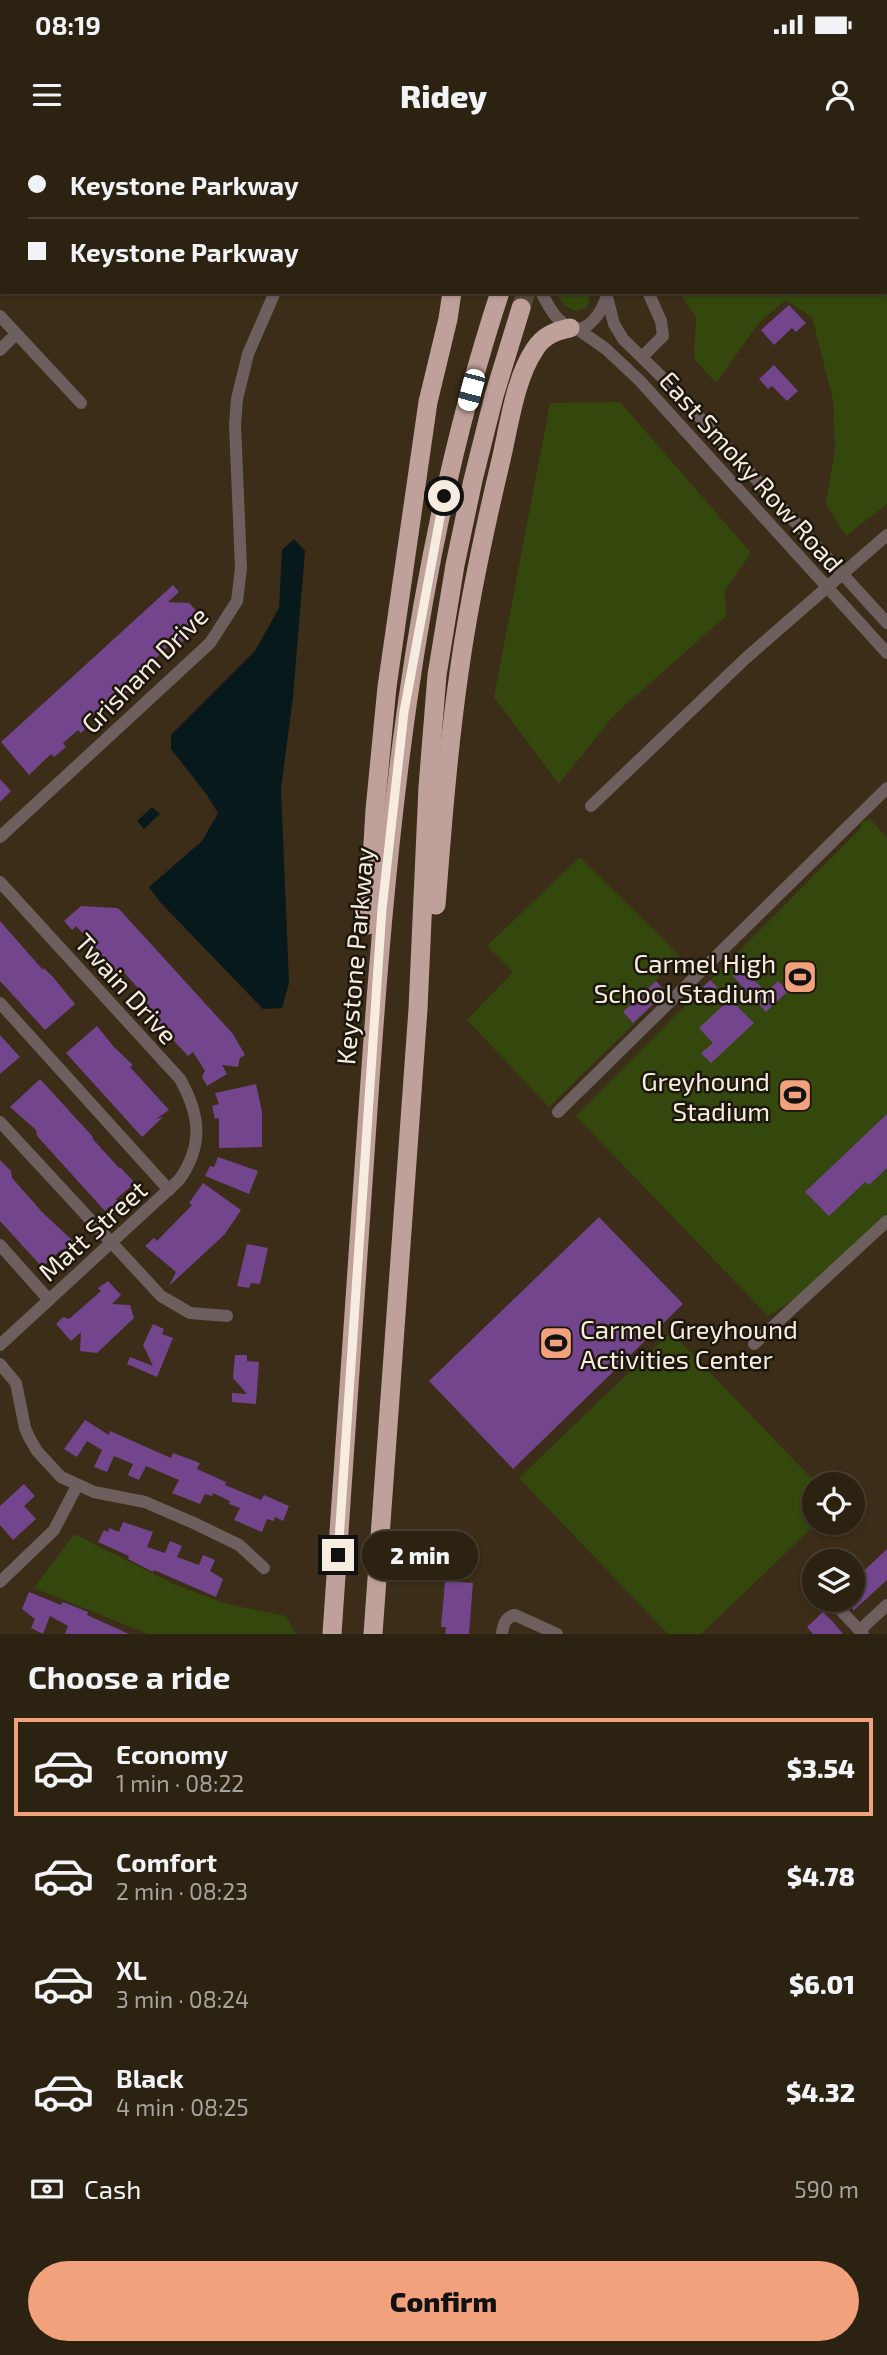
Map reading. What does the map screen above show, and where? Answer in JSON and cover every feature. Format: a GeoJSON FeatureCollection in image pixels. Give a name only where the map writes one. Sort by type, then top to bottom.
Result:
{"type":"FeatureCollection","features":[{"type":"Feature","properties":{"kind":"highway"},"geometry":{"type":"LineString","coordinates":[[356,1283],[364,1002],[380,748],[428,402],[452,294]]}},
{"type":"Feature","properties":{"kind":"highway","name":"Keystone Parkway"},"geometry":{"type":"LineString","coordinates":[[332,1634],[382,909],[404,712],[444,496],[476,368],[499,294]]}},
{"type":"Feature","properties":{"kind":"highway"},"geometry":{"type":"LineString","coordinates":[[373,1634],[413,1076],[431,742],[440,653],[475,470],[521,308]]}},
{"type":"Feature","properties":{"kind":"highway"},"geometry":{"type":"LineString","coordinates":[[413,1076],[432,943],[459,672],[483,536],[515,400],[527,364],[544,339],[556,331],[573,328]]}},
{"type":"Feature","properties":{"kind":"highway"},"geometry":{"type":"LineString","coordinates":[[378,1634],[379,1568]]}},
{"type":"Feature","properties":{"kind":"street","name":"Grisham Drive"},"geometry":{"type":"LineString","coordinates":[[0,837],[210,643],[237,601],[241,568],[235,424],[237,399],[252,342],[274,294]]}},
{"type":"Feature","properties":{"kind":"street","name":"East Smoky Row Road"},"geometry":{"type":"LineString","coordinates":[[542,294],[555,315],[606,349],[632,373],[887,653]]}},
{"type":"Feature","properties":{"kind":"street"},"geometry":{"type":"LineString","coordinates":[[642,357],[663,336],[661,321],[649,294]]}},
{"type":"Feature","properties":{"kind":"street","name":"East Smoky Row Road"},"geometry":{"type":"LineString","coordinates":[[607,295],[618,331],[887,623]]}},
{"type":"Feature","properties":{"kind":"street"},"geometry":{"type":"LineString","coordinates":[[573,328],[587,325],[597,317],[607,295]]}},
{"type":"Feature","properties":{"kind":"street"},"geometry":{"type":"LineString","coordinates":[[0,316],[81,403]]}},
{"type":"Feature","properties":{"kind":"street"},"geometry":{"type":"LineString","coordinates":[[0,350],[16,334]]}},
{"type":"Feature","properties":{"kind":"street"},"geometry":{"type":"LineString","coordinates":[[591,806],[746,658],[887,535]]}},
{"type":"Feature","properties":{"kind":"street"},"geometry":{"type":"LineString","coordinates":[[558,1112],[887,788]]}},
{"type":"Feature","properties":{"kind":"street","name":"Twain Drive"},"geometry":{"type":"LineString","coordinates":[[0,882],[180,1079],[195,1111],[197,1136]]}},
{"type":"Feature","properties":{"kind":"street"},"geometry":{"type":"LineString","coordinates":[[0,1003],[169,1190]]}},
{"type":"Feature","properties":{"kind":"street"},"geometry":{"type":"LineString","coordinates":[[0,1122],[152,1288],[176,1307],[190,1313],[227,1316]]}},
{"type":"Feature","properties":{"kind":"street","name":"Matt Street"},"geometry":{"type":"LineString","coordinates":[[0,1345],[169,1190],[188,1167],[197,1136]]}},
{"type":"Feature","properties":{"kind":"street"},"geometry":{"type":"LineString","coordinates":[[754,1344],[887,1221]]}},
{"type":"Feature","properties":{"kind":"street"},"geometry":{"type":"LineString","coordinates":[[0,1245],[49,1300]]}},
{"type":"Feature","properties":{"kind":"street"},"geometry":{"type":"LineString","coordinates":[[0,1345],[4,1354],[0,1363],[16,1383],[25,1428],[37,1451],[61,1476],[93,1492],[145,1502],[195,1524],[239,1545],[264,1568]]}},
{"type":"Feature","properties":{"kind":"street"},"geometry":{"type":"LineString","coordinates":[[0,1582],[54,1530],[78,1486]]}},
{"type":"Feature","properties":{"kind":"street"},"geometry":{"type":"LineString","coordinates":[[843,1612],[862,1632],[887,1605]]}},
{"type":"Feature","properties":{"kind":"street"},"geometry":{"type":"LineString","coordinates":[[502,1634],[507,1619],[515,1615],[556,1634]]}},
{"type":"Feature","properties":{"kind":"green space"},"geometry":{"type":"Polygon","coordinates":[[[557,294],[589,294],[586,308],[575,311],[564,305],[557,294]]]}},
{"type":"Feature","properties":{"kind":"green space"},"geometry":{"type":"Polygon","coordinates":[[[680,294],[887,294],[887,504],[846,536],[826,504],[835,449],[833,400],[812,317],[786,300],[759,323],[716,383],[694,359],[696,317],[680,294]]]}},
{"type":"Feature","properties":{"kind":"green space"},"geometry":{"type":"Polygon","coordinates":[[[620,402],[751,553],[725,590],[726,616],[615,714],[559,784],[494,697],[550,403],[620,402]]]}},
{"type":"Feature","properties":{"kind":"green space","name":"Carmel High School Stadium"},"geometry":{"type":"Polygon","coordinates":[[[870,819],[887,838],[887,1213],[820,1283],[768,1316],[576,1116],[860,829],[862,822],[870,819]]]}},
{"type":"Feature","properties":{"kind":"green space"},"geometry":{"type":"Polygon","coordinates":[[[580,857],[680,956],[656,981],[666,992],[549,1107],[467,1020],[513,972],[487,946],[580,857]]]}},
{"type":"Feature","properties":{"kind":"green space"},"geometry":{"type":"Polygon","coordinates":[[[671,1332],[805,1472],[802,1472],[802,1535],[804,1535],[701,1634],[668,1634],[519,1478],[671,1332]]]}},
{"type":"Feature","properties":{"kind":"green space"},"geometry":{"type":"Polygon","coordinates":[[[74,1534],[176,1585],[227,1604],[286,1616],[296,1634],[148,1634],[34,1588],[74,1534]]]}},
{"type":"Feature","properties":{"kind":"shaded area"},"geometry":{"type":"Polygon","coordinates":[[[294,539],[305,551],[293,697],[281,789],[289,983],[282,1008],[263,1009],[160,902],[149,887],[202,841],[218,813],[171,749],[171,735],[255,651],[279,608],[282,550],[294,539]]]}},
{"type":"Feature","properties":{"kind":"shaded area"},"geometry":{"type":"Polygon","coordinates":[[[152,807],[160,814],[144,829],[137,821],[152,807]]]}},
{"type":"Feature","properties":{"kind":"building"},"geometry":{"type":"Polygon","coordinates":[[[789,305],[806,323],[796,332],[792,328],[774,345],[761,330],[789,305]]]}},
{"type":"Feature","properties":{"kind":"building"},"geometry":{"type":"Polygon","coordinates":[[[774,365],[798,391],[787,401],[772,386],[768,389],[759,379],[774,365]]]}},
{"type":"Feature","properties":{"kind":"building"},"geometry":{"type":"Polygon","coordinates":[[[173,585],[179,592],[168,602],[189,603],[205,620],[177,647],[170,645],[134,678],[138,682],[126,694],[122,690],[87,721],[90,724],[81,733],[78,730],[63,743],[66,747],[54,757],[51,754],[29,775],[1,742],[173,585]]]}},
{"type":"Feature","properties":{"kind":"building"},"geometry":{"type":"Polygon","coordinates":[[[0,779],[11,791],[0,802],[0,779]]]}},
{"type":"Feature","properties":{"kind":"building"},"geometry":{"type":"Polygon","coordinates":[[[81,906],[120,910],[233,1034],[245,1055],[240,1058],[238,1067],[222,1065],[227,1074],[207,1086],[202,1077],[205,1071],[193,1052],[188,1056],[139,1003],[143,999],[135,991],[138,988],[120,968],[115,972],[96,948],[92,951],[85,943],[89,940],[76,926],[72,930],[64,921],[81,906]]]}},
{"type":"Feature","properties":{"kind":"building"},"geometry":{"type":"Polygon","coordinates":[[[0,921],[75,1004],[45,1030],[0,981],[0,921]]]}},
{"type":"Feature","properties":{"kind":"building"},"geometry":{"type":"Polygon","coordinates":[[[740,968],[767,992],[778,981],[788,991],[766,1012],[732,975],[740,968]]]}},
{"type":"Feature","properties":{"kind":"building"},"geometry":{"type":"Polygon","coordinates":[[[710,980],[717,987],[710,994],[703,987],[710,980]]]}},
{"type":"Feature","properties":{"kind":"building"},"geometry":{"type":"Polygon","coordinates":[[[656,981],[666,992],[633,1023],[623,1012],[656,981]]]}},
{"type":"Feature","properties":{"kind":"building"},"geometry":{"type":"Polygon","coordinates":[[[730,999],[754,1023],[711,1063],[701,1053],[713,1043],[699,1028],[730,999]]]}},
{"type":"Feature","properties":{"kind":"building"},"geometry":{"type":"Polygon","coordinates":[[[97,1026],[169,1110],[156,1119],[163,1117],[142,1137],[66,1053],[97,1026]]]}},
{"type":"Feature","properties":{"kind":"building"},"geometry":{"type":"Polygon","coordinates":[[[0,1035],[20,1057],[0,1074],[0,1035]]]}},
{"type":"Feature","properties":{"kind":"building"},"geometry":{"type":"Polygon","coordinates":[[[40,1079],[135,1183],[116,1199],[118,1202],[111,1208],[105,1211],[37,1136],[36,1130],[10,1107],[40,1079]]]}},
{"type":"Feature","properties":{"kind":"building"},"geometry":{"type":"Polygon","coordinates":[[[256,1084],[262,1112],[262,1147],[219,1148],[219,1118],[215,1119],[212,1106],[219,1104],[215,1093],[256,1084]]]}},
{"type":"Feature","properties":{"kind":"building"},"geometry":{"type":"Polygon","coordinates":[[[887,1114],[887,1168],[869,1185],[865,1182],[829,1216],[805,1192],[887,1114]]]}},
{"type":"Feature","properties":{"kind":"building"},"geometry":{"type":"Polygon","coordinates":[[[218,1157],[258,1171],[249,1194],[205,1176],[210,1166],[214,1167],[218,1157]]]}},
{"type":"Feature","properties":{"kind":"building"},"geometry":{"type":"Polygon","coordinates":[[[0,1160],[43,1213],[73,1241],[64,1252],[61,1250],[42,1267],[0,1221],[0,1160]]]}},
{"type":"Feature","properties":{"kind":"building"},"geometry":{"type":"Polygon","coordinates":[[[203,1183],[241,1210],[225,1234],[169,1286],[176,1272],[145,1246],[154,1238],[157,1241],[192,1205],[189,1203],[203,1183]]]}},
{"type":"Feature","properties":{"kind":"building","name":"Carmel Greyhound Activities Center"},"geometry":{"type":"Polygon","coordinates":[[[599,1217],[683,1304],[513,1469],[429,1381],[599,1217]]]}},
{"type":"Feature","properties":{"kind":"building"},"geometry":{"type":"Polygon","coordinates":[[[247,1244],[268,1248],[260,1284],[251,1283],[249,1288],[237,1286],[247,1244]]]}},
{"type":"Feature","properties":{"kind":"building"},"geometry":{"type":"Polygon","coordinates":[[[108,1281],[121,1295],[112,1304],[130,1305],[134,1318],[97,1353],[80,1351],[81,1332],[71,1341],[56,1324],[63,1317],[69,1319],[101,1291],[98,1288],[108,1281]]]}},
{"type":"Feature","properties":{"kind":"building"},"geometry":{"type":"Polygon","coordinates":[[[153,1324],[164,1329],[162,1334],[173,1338],[157,1377],[127,1364],[130,1357],[153,1366],[143,1345],[153,1324]]]}},
{"type":"Feature","properties":{"kind":"building"},"geometry":{"type":"Polygon","coordinates":[[[235,1355],[247,1355],[247,1361],[259,1362],[256,1404],[232,1402],[232,1393],[247,1394],[233,1378],[235,1355]]]}},
{"type":"Feature","properties":{"kind":"building"},"geometry":{"type":"Polygon","coordinates":[[[85,1420],[109,1435],[110,1431],[171,1458],[173,1453],[200,1463],[197,1469],[226,1482],[225,1485],[261,1500],[264,1495],[289,1506],[283,1521],[275,1517],[274,1521],[267,1519],[262,1532],[234,1520],[240,1508],[229,1504],[230,1501],[213,1493],[212,1496],[205,1494],[200,1504],[172,1493],[179,1480],[146,1466],[139,1480],[128,1475],[133,1464],[114,1456],[107,1472],[94,1467],[102,1450],[87,1441],[77,1457],[64,1449],[85,1420]]]}},
{"type":"Feature","properties":{"kind":"building"},"geometry":{"type":"Polygon","coordinates":[[[24,1484],[35,1496],[24,1506],[36,1519],[13,1540],[0,1525],[0,1506],[24,1484]]]}},
{"type":"Feature","properties":{"kind":"building"},"geometry":{"type":"Polygon","coordinates":[[[123,1522],[153,1532],[147,1547],[165,1553],[170,1541],[182,1546],[177,1557],[199,1565],[203,1555],[215,1560],[210,1571],[223,1579],[216,1597],[154,1570],[153,1572],[128,1559],[129,1556],[98,1542],[104,1530],[108,1532],[109,1528],[119,1532],[123,1522]]]}},
{"type":"Feature","properties":{"kind":"building"},"geometry":{"type":"Polygon","coordinates":[[[887,1549],[887,1580],[865,1600],[865,1570],[887,1549]]]}},
{"type":"Feature","properties":{"kind":"building"},"geometry":{"type":"Polygon","coordinates":[[[445,1581],[473,1583],[469,1634],[445,1634],[446,1627],[441,1627],[445,1581]]]}},
{"type":"Feature","properties":{"kind":"building"},"geometry":{"type":"Polygon","coordinates":[[[29,1592],[88,1612],[87,1615],[129,1634],[65,1634],[68,1626],[50,1616],[43,1634],[31,1628],[35,1619],[22,1609],[29,1592]]]}},
{"type":"Feature","properties":{"kind":"building"},"geometry":{"type":"Polygon","coordinates":[[[823,1612],[843,1634],[813,1634],[807,1627],[823,1612]]]}},
{"type":"Feature","properties":{"kind":"tunnel"},"geometry":{"type":"LineString","coordinates":[[521,308],[525,294]]}},
{"type":"Feature","properties":{"kind":"place","name":"Carmel High School Stadium"},"geometry":{"type":"Point","coordinates":[800,977]}},
{"type":"Feature","properties":{"kind":"place","name":"Greyhound Stadium"},"geometry":{"type":"Point","coordinates":[795,1095]}},
{"type":"Feature","properties":{"kind":"place","name":"Carmel Greyhound Activities Center"},"geometry":{"type":"Point","coordinates":[556,1343]}},
{"type":"Feature","properties":{"kind":"route"},"geometry":{"type":"LineString","coordinates":[[338,1555],[382,909],[404,712],[444,496]]}}]}
